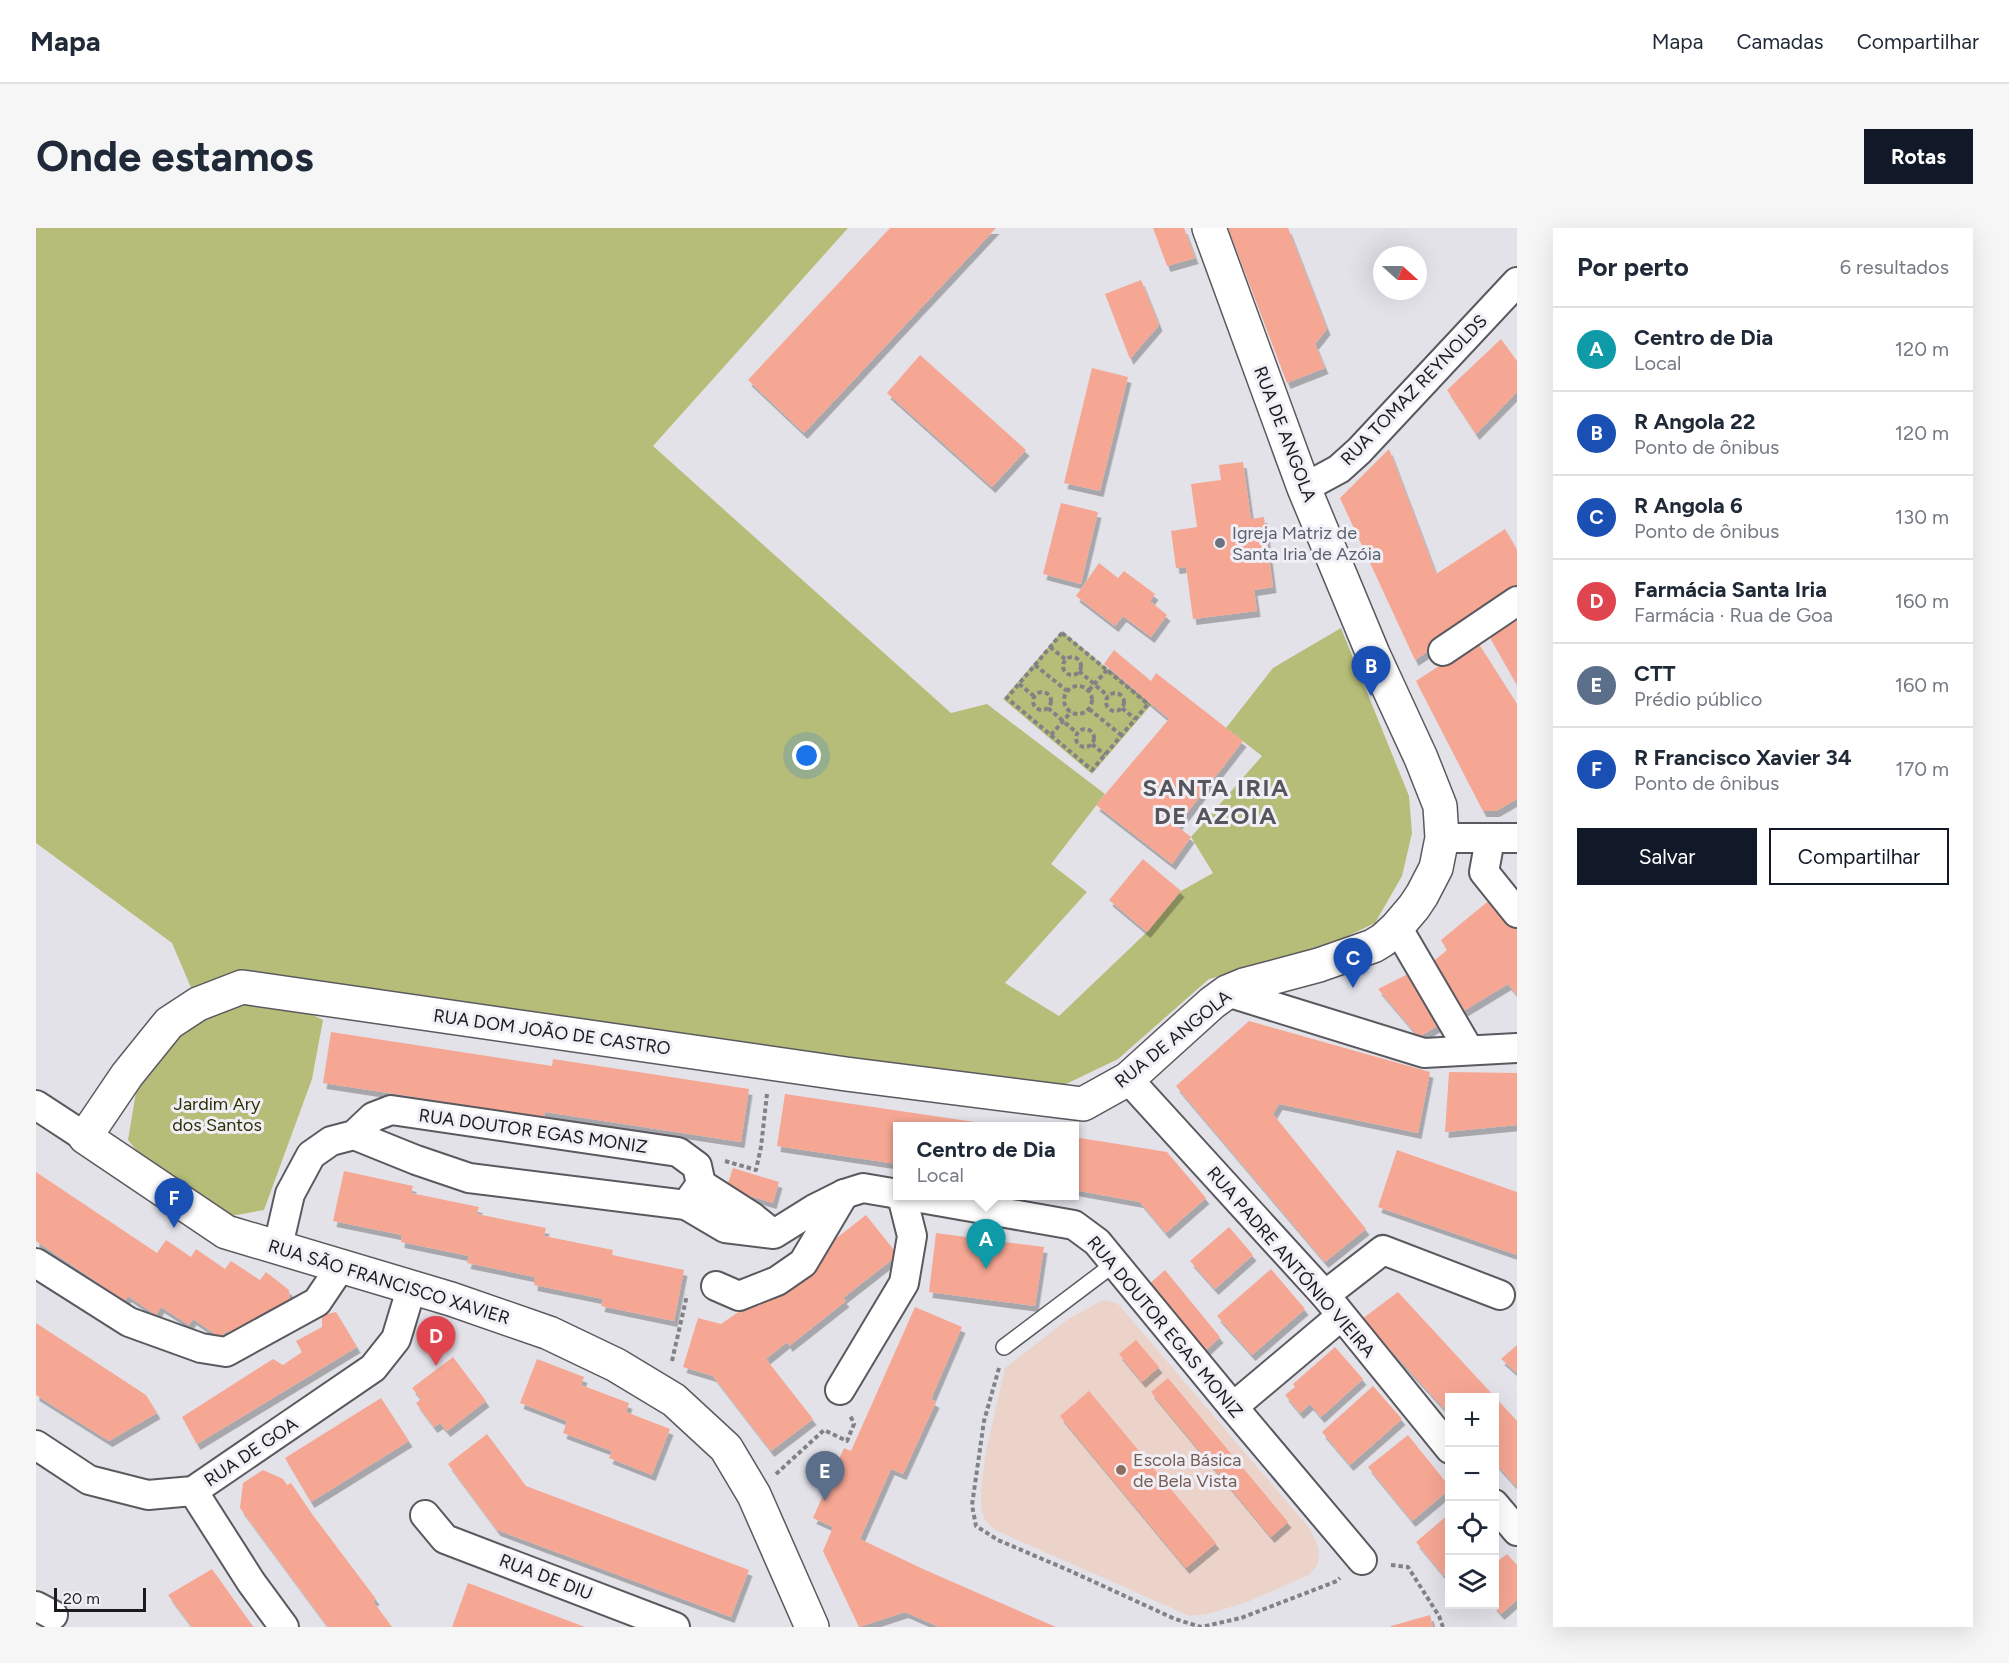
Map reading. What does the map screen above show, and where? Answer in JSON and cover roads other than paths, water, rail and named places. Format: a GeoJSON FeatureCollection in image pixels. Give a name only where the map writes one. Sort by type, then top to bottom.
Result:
{"type":"FeatureCollection","features":[{"type":"Feature","properties":{"kind":"street","name":"RUA DE ANGOLA"},"geometry":{"type":"LineString","coordinates":[[1083,1104],[1128,1079],[1227,992],[1244,985],[1319,965],[1383,940],[1414,907],[1429,882],[1440,853],[1442,838],[1440,806],[1373,654],[1304,488],[1209,228]]}},
{"type":"Feature","properties":{"kind":"street","name":"RUA TOMAZ REYNOLDS"},"geometry":{"type":"LineString","coordinates":[[1304,488],[1339,469],[1359,451],[1517,282]]}},
{"type":"Feature","properties":{"kind":"street"},"geometry":{"type":"LineString","coordinates":[[1443,651],[1517,602]]}},
{"type":"Feature","properties":{"kind":"street"},"geometry":{"type":"LineString","coordinates":[[1442,838],[1503,838],[1484,872],[1517,913]]}},
{"type":"Feature","properties":{"kind":"street"},"geometry":{"type":"LineString","coordinates":[[1397,927],[1469,1050]]}},
{"type":"Feature","properties":{"kind":"street","name":"RUA DOM JOÃO DE CASTRO"},"geometry":{"type":"LineString","coordinates":[[85,1137],[127,1075],[169,1023],[198,1004],[242,987],[846,1074],[1083,1104]]}},
{"type":"Feature","properties":{"kind":"street"},"geometry":{"type":"LineString","coordinates":[[1227,992],[1424,1053],[1517,1048]]}},
{"type":"Feature","properties":{"kind":"street","name":"RUA PADRE ANTÓNIO VIEIRA"},"geometry":{"type":"LineString","coordinates":[[1128,1079],[1333,1306],[1447,1447]]}},
{"type":"Feature","properties":{"kind":"street","name":"RUA SÃO FRANCISCO XAVIER"},"geometry":{"type":"LineString","coordinates":[[36,1105],[226,1232],[412,1286],[549,1333],[616,1365],[674,1400],[726,1448],[754,1494],[812,1627]]}},
{"type":"Feature","properties":{"kind":"street","name":"RUA DOUTOR EGAS MONIZ"},"geometry":{"type":"LineString","coordinates":[[278,1246],[290,1194],[310,1155],[331,1141],[354,1135],[373,1117],[391,1110],[678,1152],[697,1166],[694,1194]]}},
{"type":"Feature","properties":{"kind":"street","name":"RUA DOUTOR EGAS MONIZ"},"geometry":{"type":"LineString","coordinates":[[354,1135],[468,1178],[694,1194],[751,1216],[774,1234],[814,1209],[844,1194],[863,1188],[893,1193]]}},
{"type":"Feature","properties":{"kind":"street"},"geometry":{"type":"LineString","coordinates":[[716,1286],[739,1296],[777,1281],[803,1263],[844,1194]]}},
{"type":"Feature","properties":{"kind":"street"},"geometry":{"type":"LineString","coordinates":[[840,1389],[904,1283],[912,1236],[903,1200]]}},
{"type":"Feature","properties":{"kind":"street","name":"RUA DOUTOR EGAS MONIZ"},"geometry":{"type":"LineString","coordinates":[[932,1200],[1074,1225],[1097,1242],[1362,1560]]}},
{"type":"Feature","properties":{"kind":"street"},"geometry":{"type":"LineString","coordinates":[[1233,1407],[1333,1306],[1383,1250],[1500,1295]]}},
{"type":"Feature","properties":{"kind":"street"},"geometry":{"type":"LineString","coordinates":[[36,1263],[129,1322],[201,1348],[226,1352],[317,1302],[342,1265]]}},
{"type":"Feature","properties":{"kind":"street","name":"RUA DE GOA"},"geometry":{"type":"LineString","coordinates":[[36,1444],[89,1480],[148,1495],[193,1491],[373,1368],[396,1339],[412,1286]]}},
{"type":"Feature","properties":{"kind":"street"},"geometry":{"type":"LineString","coordinates":[[193,1491],[251,1582],[284,1627]]}},
{"type":"Feature","properties":{"kind":"street"},"geometry":{"type":"LineString","coordinates":[[1499,1510],[1517,1531]]}},
{"type":"Feature","properties":{"kind":"street","name":"RUA DE DIU"},"geometry":{"type":"LineString","coordinates":[[425,1515],[446,1539],[623,1618],[675,1627]]}},
{"type":"Feature","properties":{"kind":"lane"},"geometry":{"type":"LineString","coordinates":[[1004,1347],[1114,1264]]}},
{"type":"Feature","properties":{"kind":"place","name":"Igreja Matriz de Santa Iria de Azóia"},"geometry":{"type":"Point","coordinates":[1220,543]}},
{"type":"Feature","properties":{"kind":"place","name":"R Angola 22"},"geometry":{"type":"Point","coordinates":[1371,696]}},
{"type":"Feature","properties":{"kind":"place","name":"R Angola 6"},"geometry":{"type":"Point","coordinates":[1353,988]}},
{"type":"Feature","properties":{"kind":"place","name":"R Francisco Xavier 34"},"geometry":{"type":"Point","coordinates":[174,1228]}},
{"type":"Feature","properties":{"kind":"place","name":"Centro de Dia"},"geometry":{"type":"Point","coordinates":[986,1269]}},
{"type":"Feature","properties":{"kind":"place","name":"Farmácia Santa Iria"},"geometry":{"type":"Point","coordinates":[436,1366]}},
{"type":"Feature","properties":{"kind":"place","name":"Escola Básica de Bela Vista"},"geometry":{"type":"Point","coordinates":[1121,1470]}},
{"type":"Feature","properties":{"kind":"place","name":"CTT"},"geometry":{"type":"Point","coordinates":[825,1501]}},
{"type":"Feature","properties":{"kind":"district","name":"SANTA IRIA DE AZOIA"},"geometry":{"type":"Point","coordinates":[1216,801]}},
{"type":"Feature","properties":{"kind":"park label","name":"Jardim Ary dos Santos"},"geometry":{"type":"Point","coordinates":[217,1114]}}]}
